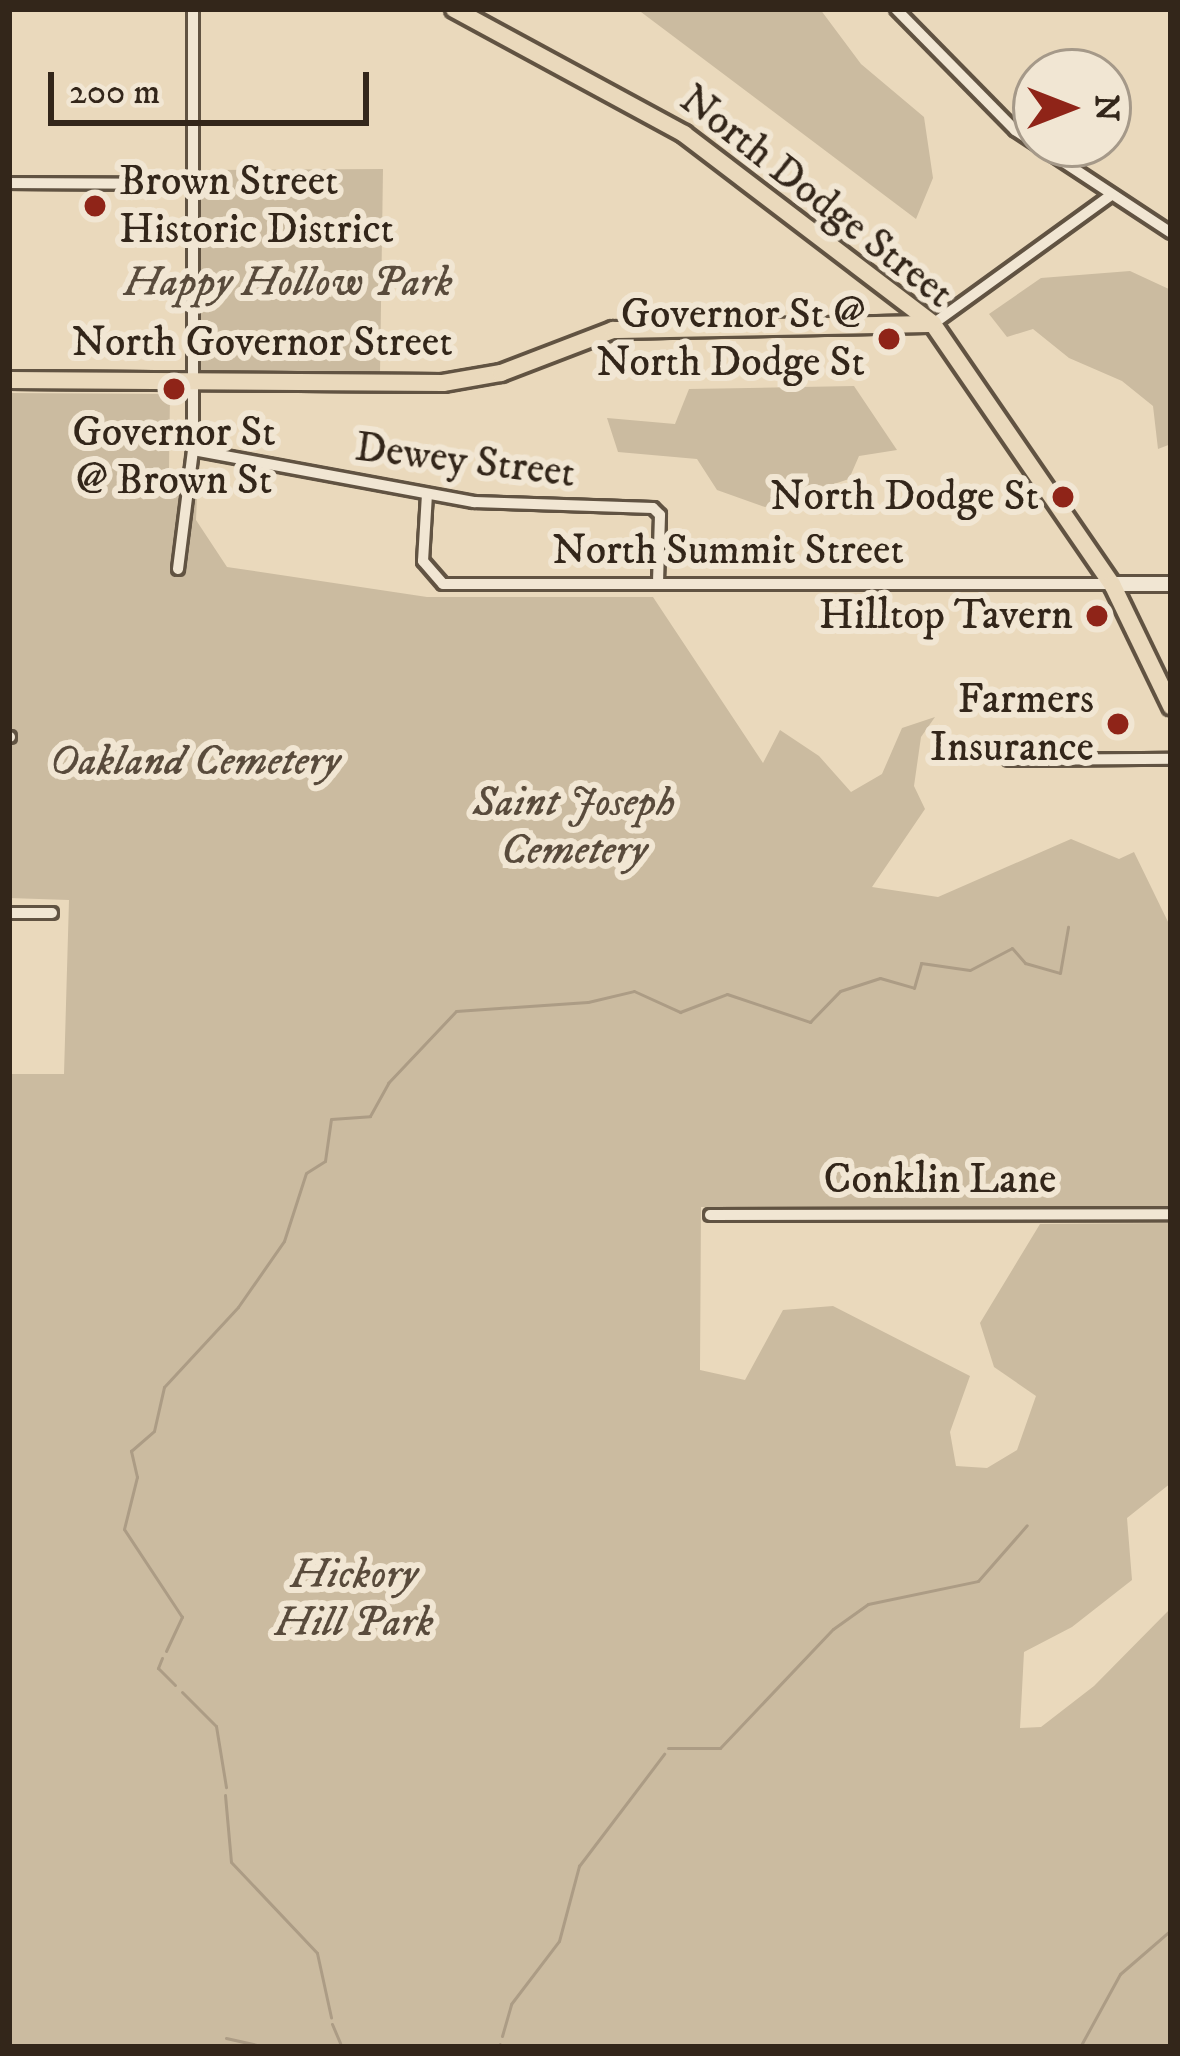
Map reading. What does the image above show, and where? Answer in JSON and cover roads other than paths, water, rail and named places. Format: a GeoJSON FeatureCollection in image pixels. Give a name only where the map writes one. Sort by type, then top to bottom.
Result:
{"type":"FeatureCollection","features":[{"type":"Feature","properties":{"kind":"main road","name":"North Dodge Street"},"geometry":{"type":"LineString","coordinates":[[454,9],[684,134],[933,324],[1112,584],[1171,706]]}},
{"type":"Feature","properties":{"kind":"main road"},"geometry":{"type":"LineString","coordinates":[[897,297],[896,329],[946,346]]}},
{"type":"Feature","properties":{"kind":"main road","name":"North Governor Street"},"geometry":{"type":"LineString","coordinates":[[9,380],[442,383],[500,373],[613,330],[896,329],[933,324]]}},
{"type":"Feature","properties":{"kind":"street"},"geometry":{"type":"LineString","coordinates":[[178,569],[193,451],[193,9]]}},
{"type":"Feature","properties":{"kind":"street"},"geometry":{"type":"LineString","coordinates":[[896,9],[990,109],[1171,233]]}},
{"type":"Feature","properties":{"kind":"street"},"geometry":{"type":"LineString","coordinates":[[9,183],[190,184]]}},
{"type":"Feature","properties":{"kind":"street","name":"North Governor Street"},"geometry":{"type":"LineString","coordinates":[[933,324],[1111,195]]}},
{"type":"Feature","properties":{"kind":"street","name":"Dewey Street"},"geometry":{"type":"LineString","coordinates":[[193,451],[427,494],[545,509],[653,508],[660,515],[658,584]]}},
{"type":"Feature","properties":{"kind":"street","name":"North Summit Street"},"geometry":{"type":"LineString","coordinates":[[427,494],[423,561],[443,584],[1112,584]]}},
{"type":"Feature","properties":{"kind":"street"},"geometry":{"type":"LineString","coordinates":[[1112,584],[1171,584]]}},
{"type":"Feature","properties":{"kind":"street"},"geometry":{"type":"LineString","coordinates":[[1009,760],[1171,759]]}},
{"type":"Feature","properties":{"kind":"street"},"geometry":{"type":"LineString","coordinates":[[9,913],[52,914]]}},
{"type":"Feature","properties":{"kind":"street","name":"Conklin Lane"},"geometry":{"type":"LineString","coordinates":[[710,1216],[1171,1214]]}},
{"type":"Feature","properties":{"kind":"waterway"},"geometry":{"type":"LineString","coordinates":[[166,1651],[182,1617],[124,1529],[137,1477],[131,1451],[154,1431],[164,1387],[238,1307],[284,1241],[306,1173],[325,1161],[331,1119],[370,1116],[388,1083],[456,1011],[588,1002],[634,991],[680,1012],[727,994],[810,1022],[840,991],[880,978],[914,988],[921,963],[970,970],[1012,948],[1025,963],[1060,973],[1068,927]]}},
{"type":"Feature","properties":{"kind":"waterway"},"geometry":{"type":"LineString","coordinates":[[668,1748],[720,1748],[833,1629],[868,1604],[978,1581],[1027,1525]]}},
{"type":"Feature","properties":{"kind":"waterway"},"geometry":{"type":"LineString","coordinates":[[162,1658],[158,1668],[175,1685]]}},
{"type":"Feature","properties":{"kind":"waterway"},"geometry":{"type":"LineString","coordinates":[[182,1692],[216,1726],[226,1787]]}},
{"type":"Feature","properties":{"kind":"waterway"},"geometry":{"type":"LineString","coordinates":[[502,2036],[511,2004],[559,1941],[579,1866],[664,1754]]}},
{"type":"Feature","properties":{"kind":"waterway"},"geometry":{"type":"LineString","coordinates":[[225,1795],[231,1862],[317,1953],[331,2017]]}},
{"type":"Feature","properties":{"kind":"waterway"},"geometry":{"type":"LineString","coordinates":[[1080,2047],[1120,1974],[1171,1930]]}},
{"type":"Feature","properties":{"kind":"waterway"},"geometry":{"type":"LineString","coordinates":[[332,2024],[342,2047]]}},
{"type":"Feature","properties":{"kind":"waterway"},"geometry":{"type":"LineString","coordinates":[[226,2038],[266,2047]]}},
{"type":"Feature","properties":{"kind":"place","name":"Brown Street Historic District"},"geometry":{"type":"Point","coordinates":[95,206]}},
{"type":"Feature","properties":{"kind":"place","name":"Governor St @ North Dodge St"},"geometry":{"type":"Point","coordinates":[889,339]}},
{"type":"Feature","properties":{"kind":"place","name":"Governor St @ Brown St"},"geometry":{"type":"Point","coordinates":[174,389]}},
{"type":"Feature","properties":{"kind":"place","name":"North Dodge St"},"geometry":{"type":"Point","coordinates":[1063,497]}},
{"type":"Feature","properties":{"kind":"place","name":"Hilltop Tavern"},"geometry":{"type":"Point","coordinates":[1097,616]}},
{"type":"Feature","properties":{"kind":"place","name":"Farmers Insurance"},"geometry":{"type":"Point","coordinates":[1118,724]}},
{"type":"Feature","properties":{"kind":"park label","name":"Happy Hollow Park"},"geometry":{"type":"Point","coordinates":[288,283]}},
{"type":"Feature","properties":{"kind":"park label","name":"Oakland Cemetery"},"geometry":{"type":"Point","coordinates":[195,762]}},
{"type":"Feature","properties":{"kind":"park label","name":"Saint Joseph Cemetery"},"geometry":{"type":"Point","coordinates":[574,827]}},
{"type":"Feature","properties":{"kind":"park label","name":"Hickory Hill Park"},"geometry":{"type":"Point","coordinates":[354,1599]}}]}
